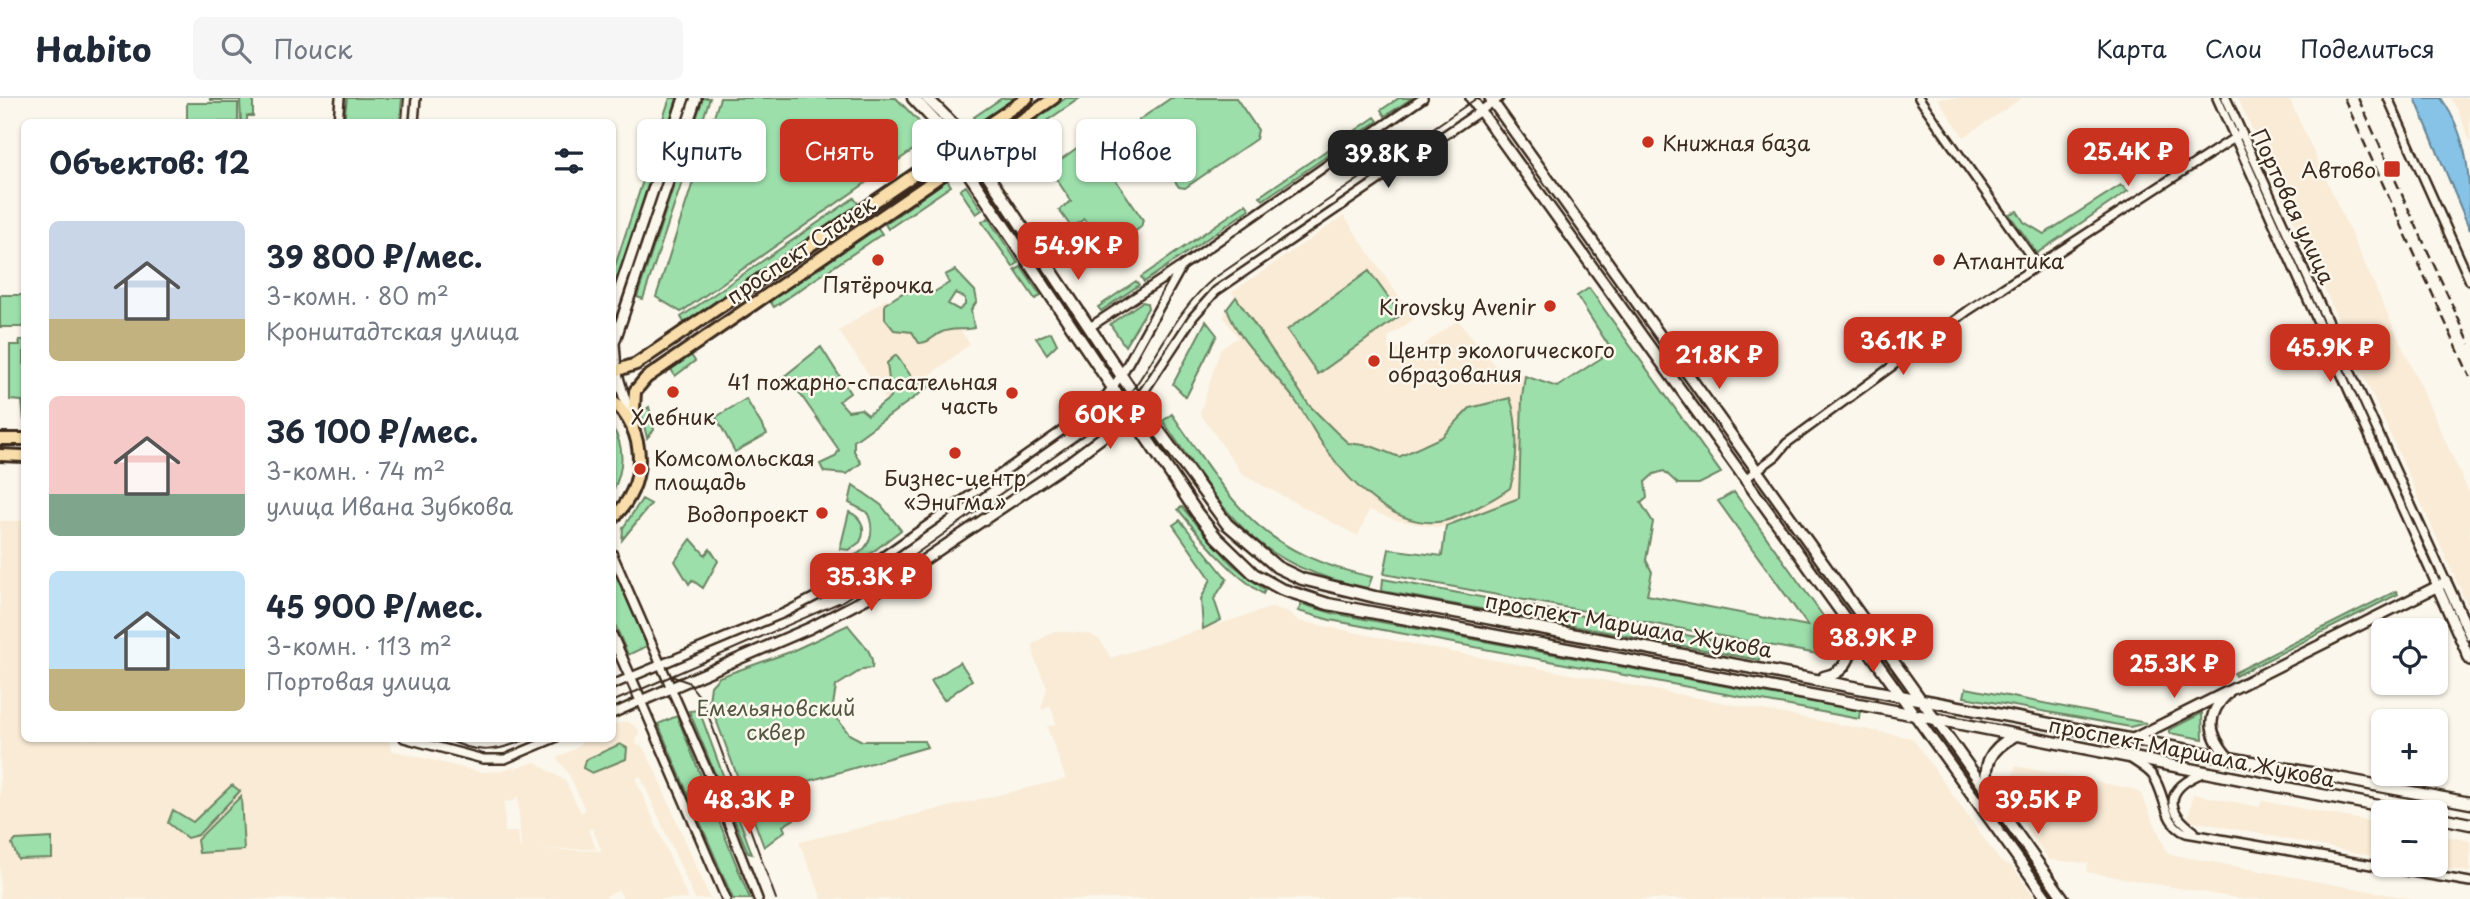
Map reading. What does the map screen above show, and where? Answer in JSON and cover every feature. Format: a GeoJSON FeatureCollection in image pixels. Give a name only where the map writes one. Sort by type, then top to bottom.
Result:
{"type":"FeatureCollection","features":[{"type":"Feature","properties":{"kind":"main road"},"geometry":{"type":"LineString","coordinates":[[913,98],[933,119]]}},
{"type":"Feature","properties":{"kind":"main road"},"geometry":{"type":"LineString","coordinates":[[927,98],[942,119]]}},
{"type":"Feature","properties":{"kind":"main road","name":"проспект Стачек"},"geometry":{"type":"LineString","coordinates":[[996,119],[1027,98]]}},
{"type":"Feature","properties":{"kind":"main road","name":"проспект Стачек"},"geometry":{"type":"LineString","coordinates":[[1024,119],[1054,98]]}},
{"type":"Feature","properties":{"kind":"main road","name":"проспект Стачек"},"geometry":{"type":"LineString","coordinates":[[616,371],[636,364],[912,177]]}},
{"type":"Feature","properties":{"kind":"main road","name":"проспект Стачек"},"geometry":{"type":"LineString","coordinates":[[633,427],[635,391],[646,378],[932,182]]}},
{"type":"Feature","properties":{"kind":"main road","name":"проспект Маршала Жукова"},"geometry":{"type":"LineString","coordinates":[[982,182],[1129,414],[1216,537],[1254,574],[1281,589],[1370,614],[1915,715],[2203,774],[2371,805]]}},
{"type":"Feature","properties":{"kind":"main road","name":"проспект Маршала Жукова"},"geometry":{"type":"LineString","coordinates":[[984,182],[1090,327],[1227,524],[1261,556],[1302,579],[1375,597],[1820,678],[2131,740],[2470,803]]}},
{"type":"Feature","properties":{"kind":"main road"},"geometry":{"type":"LineString","coordinates":[[616,405],[633,427],[639,452],[638,477],[627,502],[616,514]]}},
{"type":"Feature","properties":{"kind":"main road"},"geometry":{"type":"LineString","coordinates":[[0,439],[21,439]]}},
{"type":"Feature","properties":{"kind":"main road"},"geometry":{"type":"LineString","coordinates":[[0,455],[21,456]]}},
{"type":"Feature","properties":{"kind":"main road"},"geometry":{"type":"LineString","coordinates":[[1820,678],[1833,676],[1848,660],[1853,639],[1850,624]]}},
{"type":"Feature","properties":{"kind":"main road"},"geometry":{"type":"LineString","coordinates":[[1987,791],[1988,759],[1998,744],[2014,736]]}},
{"type":"Feature","properties":{"kind":"main road"},"geometry":{"type":"LineString","coordinates":[[2448,819],[2470,824]]}},
{"type":"Feature","properties":{"kind":"street"},"geometry":{"type":"LineString","coordinates":[[338,119],[340,98]]}},
{"type":"Feature","properties":{"kind":"street"},"geometry":{"type":"LineString","coordinates":[[414,119],[416,98]]}},
{"type":"Feature","properties":{"kind":"street"},"geometry":{"type":"LineString","coordinates":[[616,300],[684,98]]}},
{"type":"Feature","properties":{"kind":"street"},"geometry":{"type":"LineString","coordinates":[[616,337],[696,98]]}},
{"type":"Feature","properties":{"kind":"street"},"geometry":{"type":"LineString","coordinates":[[1090,327],[1423,98]]}},
{"type":"Feature","properties":{"kind":"street"},"geometry":{"type":"LineString","coordinates":[[1471,98],[2047,899]]}},
{"type":"Feature","properties":{"kind":"street"},"geometry":{"type":"LineString","coordinates":[[1919,98],[2037,265]]}},
{"type":"Feature","properties":{"kind":"street","name":"Портовая улица"},"geometry":{"type":"LineString","coordinates":[[2217,98],[2238,135],[2441,584],[2470,660]]}},
{"type":"Feature","properties":{"kind":"street","name":"Портовая улица"},"geometry":{"type":"LineString","coordinates":[[2226,98],[2238,135]]}},
{"type":"Feature","properties":{"kind":"street"},"geometry":{"type":"LineString","coordinates":[[2388,98],[2470,281]]}},
{"type":"Feature","properties":{"kind":"street"},"geometry":{"type":"LineString","coordinates":[[616,712],[810,628],[869,597],[1068,463],[1116,428],[1129,414],[1193,317],[1216,290],[1494,99],[2064,899]]}},
{"type":"Feature","properties":{"kind":"street"},"geometry":{"type":"LineString","coordinates":[[1745,479],[1787,443],[1934,335],[2238,135]]}},
{"type":"Feature","properties":{"kind":"street"},"geometry":{"type":"LineString","coordinates":[[616,683],[783,613],[855,576],[1100,404],[1122,374],[1182,266]]}},
{"type":"Feature","properties":{"kind":"street"},"geometry":{"type":"LineString","coordinates":[[616,378],[633,427]]}},
{"type":"Feature","properties":{"kind":"street"},"geometry":{"type":"LineString","coordinates":[[616,562],[758,899]]}},
{"type":"Feature","properties":{"kind":"street"},"geometry":{"type":"LineString","coordinates":[[2131,740],[2441,584]]}},
{"type":"Feature","properties":{"kind":"street","name":"Портовая улица"},"geometry":{"type":"LineString","coordinates":[[2441,584],[2470,635]]}},
{"type":"Feature","properties":{"kind":"street"},"geometry":{"type":"LineString","coordinates":[[616,645],[726,899]]}},
{"type":"Feature","properties":{"kind":"street"},"geometry":{"type":"LineString","coordinates":[[2228,757],[2211,733],[2210,721],[2216,706],[2230,692]]}},
{"type":"Feature","properties":{"kind":"street"},"geometry":{"type":"LineString","coordinates":[[419,742],[483,759],[505,759],[545,742]]}},
{"type":"Feature","properties":{"kind":"street"},"geometry":{"type":"LineString","coordinates":[[2131,759],[2153,776],[2174,825],[2186,833],[2195,832],[2470,882]]}},
{"type":"Feature","properties":{"kind":"street"},"geometry":{"type":"LineString","coordinates":[[2195,832],[2177,816],[2173,799],[2179,786],[2203,774]]}},
{"type":"Feature","properties":{"kind":"shaded area"},"geometry":{"type":"Polygon","coordinates":[[[1937,98],[2022,98],[1964,137],[1937,98]]]}},
{"type":"Feature","properties":{"kind":"shaded area"},"geometry":{"type":"Polygon","coordinates":[[[2238,98],[2289,98],[2470,495],[2470,611],[2238,98]]]}},
{"type":"Feature","properties":{"kind":"shaded area"},"geometry":{"type":"Polygon","coordinates":[[[2450,98],[2470,98],[2470,142],[2458,110],[2450,98]]]}},
{"type":"Feature","properties":{"kind":"shaded area","name":"Центр экологического образования"},"geometry":{"type":"Polygon","coordinates":[[[1344,216],[1414,319],[1388,337],[1388,349],[1421,347],[1458,320],[1506,379],[1517,372],[1525,376],[1519,498],[1439,528],[1396,520],[1369,510],[1358,536],[1243,475],[1200,413],[1220,350],[1238,337],[1224,318],[1227,308],[1236,298],[1232,292],[1344,216]]]}},
{"type":"Feature","properties":{"kind":"shaded area"},"geometry":{"type":"Polygon","coordinates":[[[886,299],[943,305],[970,344],[890,406],[839,331],[886,299]]]}},
{"type":"Feature","properties":{"kind":"shaded area"},"geometry":{"type":"Polygon","coordinates":[[[0,521],[21,521],[21,742],[390,742],[391,750],[479,772],[502,771],[515,766],[516,774],[516,768],[535,762],[565,781],[581,813],[585,810],[570,776],[557,758],[578,747],[581,742],[616,742],[616,724],[627,721],[639,730],[636,744],[642,746],[654,768],[710,899],[695,899],[640,775],[636,780],[688,899],[623,899],[619,890],[606,896],[607,899],[0,899],[0,521]],[[518,796],[513,801],[504,802],[505,832],[518,832],[521,848],[518,796]],[[592,828],[588,830],[596,849],[536,849],[602,851],[592,828]]]}},
{"type":"Feature","properties":{"kind":"shaded area"},"geometry":{"type":"Polygon","coordinates":[[[1273,607],[1288,612],[1299,621],[1912,738],[2000,861],[2012,866],[2036,899],[822,899],[799,842],[1066,779],[1047,727],[1056,724],[1051,706],[1041,710],[1047,688],[1035,660],[1033,644],[1054,631],[1090,634],[1100,640],[1111,658],[1273,607]]]}},
{"type":"Feature","properties":{"kind":"shaded area"},"geometry":{"type":"Polygon","coordinates":[[[2015,766],[2133,789],[2141,794],[2168,854],[2413,899],[2242,899],[2087,872],[2088,863],[2049,860],[2009,804],[2015,766]]]}},
{"type":"Feature","properties":{"kind":"shaded area"},"geometry":{"type":"Polygon","coordinates":[[[2193,794],[2259,807],[2262,801],[2371,822],[2371,856],[2188,820],[2193,794]]]}},
{"type":"Feature","properties":{"kind":"shaded area"},"geometry":{"type":"Polygon","coordinates":[[[2448,836],[2470,841],[2470,872],[2448,869],[2448,836]]]}},
{"type":"Feature","properties":{"kind":"green space"},"geometry":{"type":"Polygon","coordinates":[[[253,98],[253,116],[241,119],[240,100],[210,100],[253,98]]]}},
{"type":"Feature","properties":{"kind":"green space"},"geometry":{"type":"Polygon","coordinates":[[[347,98],[402,98],[400,119],[344,119],[347,98]]]}},
{"type":"Feature","properties":{"kind":"green space"},"geometry":{"type":"Polygon","coordinates":[[[670,98],[677,98],[670,119],[663,119],[670,98]]]}},
{"type":"Feature","properties":{"kind":"green space"},"geometry":{"type":"Polygon","coordinates":[[[703,98],[710,98],[703,119],[696,119],[703,98]]]}},
{"type":"Feature","properties":{"kind":"green space"},"geometry":{"type":"Polygon","coordinates":[[[720,98],[896,98],[916,119],[912,119],[912,151],[898,160],[898,119],[780,119],[780,182],[867,182],[681,312],[656,297],[693,182],[766,182],[766,119],[713,119],[720,98]]]}},
{"type":"Feature","properties":{"kind":"green space"},"geometry":{"type":"Polygon","coordinates":[[[1002,98],[1015,98],[984,119],[974,117],[1002,98]]]}},
{"type":"Feature","properties":{"kind":"green space"},"geometry":{"type":"Polygon","coordinates":[[[1066,98],[1080,98],[1049,119],[1036,119],[1066,98]]]}},
{"type":"Feature","properties":{"kind":"green space"},"geometry":{"type":"Polygon","coordinates":[[[1171,98],[1236,98],[1258,130],[1256,139],[1196,180],[1196,119],[1140,119],[1171,98]]]}},
{"type":"Feature","properties":{"kind":"green space"},"geometry":{"type":"Polygon","coordinates":[[[1399,98],[1412,98],[1385,116],[1381,110],[1399,98]]]}},
{"type":"Feature","properties":{"kind":"green space"},"geometry":{"type":"Polygon","coordinates":[[[187,103],[238,103],[238,119],[187,119],[187,103]]]}},
{"type":"Feature","properties":{"kind":"green space"},"geometry":{"type":"Polygon","coordinates":[[[1375,117],[1378,121],[1263,200],[1260,196],[1375,117]]]}},
{"type":"Feature","properties":{"kind":"green space"},"geometry":{"type":"Polygon","coordinates":[[[1076,148],[1076,182],[1117,182],[1143,220],[1141,227],[1107,252],[1084,219],[1072,228],[1059,210],[1071,201],[1058,182],[1062,182],[1062,159],[1076,148]]]}},
{"type":"Feature","properties":{"kind":"green space"},"geometry":{"type":"Polygon","coordinates":[[[643,182],[649,182],[616,283],[616,263],[643,182]]]}},
{"type":"Feature","properties":{"kind":"green space"},"geometry":{"type":"Polygon","coordinates":[[[675,182],[682,182],[643,299],[637,297],[675,182]]]}},
{"type":"Feature","properties":{"kind":"green space"},"geometry":{"type":"Polygon","coordinates":[[[944,182],[948,182],[951,186],[888,229],[885,224],[944,182]]]}},
{"type":"Feature","properties":{"kind":"green space"},"geometry":{"type":"Polygon","coordinates":[[[1175,182],[1194,182],[1185,188],[1179,187],[1175,182]]]}},
{"type":"Feature","properties":{"kind":"green space"},"geometry":{"type":"Polygon","coordinates":[[[2121,185],[2128,191],[2037,253],[2009,214],[2017,211],[2024,222],[2044,234],[2121,185]]]}},
{"type":"Feature","properties":{"kind":"green space"},"geometry":{"type":"Polygon","coordinates":[[[966,186],[982,210],[976,214],[960,190],[966,186]]]}},
{"type":"Feature","properties":{"kind":"green space"},"geometry":{"type":"Polygon","coordinates":[[[854,198],[859,205],[685,324],[681,317],[854,198]]]}},
{"type":"Feature","properties":{"kind":"green space"},"geometry":{"type":"Polygon","coordinates":[[[1246,204],[1250,209],[1144,282],[1141,277],[1246,204]]]}},
{"type":"Feature","properties":{"kind":"green space"},"geometry":{"type":"Polygon","coordinates":[[[988,218],[1018,263],[1013,267],[982,222],[988,218]]]}},
{"type":"Feature","properties":{"kind":"green space"},"geometry":{"type":"Polygon","coordinates":[[[878,228],[882,234],[774,307],[770,301],[878,228]]]}},
{"type":"Feature","properties":{"kind":"green space"},"geometry":{"type":"Polygon","coordinates":[[[1021,267],[1041,296],[1035,299],[1015,270],[1021,267]]]}},
{"type":"Feature","properties":{"kind":"green space"},"geometry":{"type":"Polygon","coordinates":[[[955,270],[975,291],[977,301],[971,310],[974,328],[944,331],[922,343],[919,343],[912,332],[894,330],[885,319],[885,304],[914,283],[917,289],[931,294],[949,283],[945,275],[955,270]],[[955,293],[948,304],[959,310],[965,305],[965,298],[955,293]]]}},
{"type":"Feature","properties":{"kind":"green space"},"geometry":{"type":"Polygon","coordinates":[[[1369,271],[1401,315],[1318,374],[1287,330],[1369,271]]]}},
{"type":"Feature","properties":{"kind":"green space"},"geometry":{"type":"Polygon","coordinates":[[[1136,281],[1139,285],[1101,311],[1098,307],[1136,281]]]}},
{"type":"Feature","properties":{"kind":"green space"},"geometry":{"type":"Polygon","coordinates":[[[1589,288],[1721,473],[1699,484],[1678,484],[1664,471],[1654,474],[1645,482],[1647,498],[1641,503],[1653,522],[1646,560],[1652,572],[1647,595],[1808,626],[1718,501],[1734,492],[1841,641],[1834,657],[1384,574],[1389,549],[1442,556],[1446,526],[1519,498],[1525,376],[1557,387],[1612,351],[1577,296],[1589,288]]]}},
{"type":"Feature","properties":{"kind":"green space"},"geometry":{"type":"Polygon","coordinates":[[[0,295],[21,295],[21,327],[0,327],[0,295]]]}},
{"type":"Feature","properties":{"kind":"green space"},"geometry":{"type":"Polygon","coordinates":[[[1236,297],[1309,405],[1348,443],[1371,446],[1399,457],[1442,437],[1470,408],[1510,398],[1515,419],[1516,443],[1515,467],[1510,488],[1464,514],[1445,521],[1420,521],[1388,510],[1360,488],[1336,462],[1286,388],[1240,333],[1227,309],[1236,297]]]}},
{"type":"Feature","properties":{"kind":"green space"},"geometry":{"type":"Polygon","coordinates":[[[1142,302],[1147,303],[1148,308],[1125,346],[1110,324],[1142,302]]]}},
{"type":"Feature","properties":{"kind":"green space"},"geometry":{"type":"Polygon","coordinates":[[[1206,321],[1217,335],[1186,397],[1173,384],[1206,321]]]}},
{"type":"Feature","properties":{"kind":"green space"},"geometry":{"type":"Polygon","coordinates":[[[1051,332],[1057,344],[1047,354],[1036,338],[1051,332]]]}},
{"type":"Feature","properties":{"kind":"green space"},"geometry":{"type":"Polygon","coordinates":[[[21,340],[21,401],[10,400],[10,345],[20,345],[21,340]]]}},
{"type":"Feature","properties":{"kind":"green space"},"geometry":{"type":"Polygon","coordinates":[[[821,347],[850,393],[839,401],[848,411],[861,409],[868,415],[891,397],[887,363],[896,355],[916,383],[930,378],[933,384],[854,441],[854,451],[861,463],[847,474],[824,472],[820,464],[835,457],[839,450],[798,391],[777,382],[821,347]]]}},
{"type":"Feature","properties":{"kind":"green space"},"geometry":{"type":"Polygon","coordinates":[[[691,355],[695,361],[675,376],[671,369],[691,355]]]}},
{"type":"Feature","properties":{"kind":"green space"},"geometry":{"type":"Polygon","coordinates":[[[746,399],[767,434],[735,452],[716,417],[746,399]]]}},
{"type":"Feature","properties":{"kind":"green space"},"geometry":{"type":"Polygon","coordinates":[[[649,407],[654,430],[647,438],[641,413],[649,407]]]}},
{"type":"Feature","properties":{"kind":"green space"},"geometry":{"type":"Polygon","coordinates":[[[1172,414],[1213,474],[1252,520],[1301,554],[1333,567],[1372,577],[1368,588],[1328,578],[1295,565],[1268,549],[1245,530],[1205,483],[1163,421],[1172,414]]]}},
{"type":"Feature","properties":{"kind":"green space"},"geometry":{"type":"Polygon","coordinates":[[[616,435],[622,459],[616,483],[616,435]]]}},
{"type":"Feature","properties":{"kind":"green space"},"geometry":{"type":"Polygon","coordinates":[[[853,485],[881,505],[901,530],[870,554],[841,570],[837,564],[840,557],[849,557],[863,549],[868,544],[871,529],[867,512],[849,503],[853,485]]]}},
{"type":"Feature","properties":{"kind":"green space"},"geometry":{"type":"Polygon","coordinates":[[[642,499],[651,504],[622,540],[623,528],[642,499]]]}},
{"type":"Feature","properties":{"kind":"green space"},"geometry":{"type":"Polygon","coordinates":[[[1182,507],[1232,564],[1265,590],[1263,594],[1217,555],[1178,509],[1182,507]]]}},
{"type":"Feature","properties":{"kind":"green space"},"geometry":{"type":"Polygon","coordinates":[[[849,512],[860,521],[862,537],[860,542],[849,550],[840,549],[849,512]]]}},
{"type":"Feature","properties":{"kind":"green space"},"geometry":{"type":"Polygon","coordinates":[[[1180,520],[1227,579],[1214,599],[1221,620],[1203,629],[1201,599],[1211,579],[1173,525],[1180,520]]]}},
{"type":"Feature","properties":{"kind":"green space"},"geometry":{"type":"Polygon","coordinates":[[[691,539],[705,555],[710,549],[718,561],[703,588],[692,580],[689,584],[675,561],[691,539]]]}},
{"type":"Feature","properties":{"kind":"green space"},"geometry":{"type":"Polygon","coordinates":[[[616,574],[647,646],[628,655],[616,627],[616,574]]]}},
{"type":"Feature","properties":{"kind":"green space"},"geometry":{"type":"Polygon","coordinates":[[[1383,579],[1761,649],[1759,660],[1382,591],[1383,579]]]}},
{"type":"Feature","properties":{"kind":"green space"},"geometry":{"type":"Polygon","coordinates":[[[2396,591],[2398,594],[2235,676],[2234,673],[2396,591]]]}},
{"type":"Feature","properties":{"kind":"green space"},"geometry":{"type":"Polygon","coordinates":[[[1302,604],[1332,613],[1860,711],[1859,719],[1330,620],[1298,611],[1302,604]]]}},
{"type":"Feature","properties":{"kind":"green space","name":"Емельяновский сквер"},"geometry":{"type":"Polygon","coordinates":[[[848,625],[868,650],[872,668],[863,669],[836,686],[832,712],[849,734],[862,741],[924,741],[927,747],[802,783],[807,805],[799,816],[783,826],[785,831],[764,847],[709,701],[711,686],[719,677],[790,652],[848,625]]]}},
{"type":"Feature","properties":{"kind":"green space"},"geometry":{"type":"Polygon","coordinates":[[[960,662],[972,680],[944,700],[931,681],[960,662]]]}},
{"type":"Feature","properties":{"kind":"green space"},"geometry":{"type":"Polygon","coordinates":[[[1966,688],[2146,723],[2130,727],[1964,697],[1966,688]]]}},
{"type":"Feature","properties":{"kind":"green space"},"geometry":{"type":"Polygon","coordinates":[[[699,710],[752,854],[748,853],[689,711],[699,710]]]}},
{"type":"Feature","properties":{"kind":"green space"},"geometry":{"type":"Polygon","coordinates":[[[2202,713],[2203,739],[2169,733],[2169,730],[2202,713]]]}},
{"type":"Feature","properties":{"kind":"green space"},"geometry":{"type":"Polygon","coordinates":[[[677,716],[750,899],[733,899],[658,724],[677,716]]]}},
{"type":"Feature","properties":{"kind":"green space"},"geometry":{"type":"Polygon","coordinates":[[[620,744],[627,748],[626,759],[592,773],[583,768],[585,760],[620,744]]]}},
{"type":"Feature","properties":{"kind":"green space"},"geometry":{"type":"Polygon","coordinates":[[[232,785],[240,791],[198,835],[187,838],[168,823],[173,810],[193,822],[232,785]]]}},
{"type":"Feature","properties":{"kind":"green space"},"geometry":{"type":"Polygon","coordinates":[[[241,796],[244,850],[199,853],[197,840],[241,796]]]}},
{"type":"Feature","properties":{"kind":"green space"},"geometry":{"type":"Polygon","coordinates":[[[52,838],[52,858],[18,859],[12,844],[16,840],[52,838]]]}},
{"type":"Feature","properties":{"kind":"water"},"geometry":{"type":"Polygon","coordinates":[[[2415,98],[2441,98],[2458,129],[2470,194],[2470,230],[2415,98]]]}},
{"type":"Feature","properties":{"kind":"tram line"},"geometry":{"type":"LineString","coordinates":[[402,119],[404,98]]}},
{"type":"Feature","properties":{"kind":"tram line"},"geometry":{"type":"LineString","coordinates":[[616,700],[841,602],[910,558],[1109,417],[1137,384],[1184,311],[1213,279],[1477,98]]}},
{"type":"Feature","properties":{"kind":"tram line"},"geometry":{"type":"LineString","coordinates":[[671,676],[688,682],[703,701],[776,899]]}},
{"type":"Feature","properties":{"kind":"tram line"},"geometry":{"type":"LineString","coordinates":[[454,742],[487,750],[518,742]]}},
{"type":"Feature","properties":{"kind":"railway"},"geometry":{"type":"LineString","coordinates":[[2344,98],[2470,377]]}},
{"type":"Feature","properties":{"kind":"railway"},"geometry":{"type":"LineString","coordinates":[[2358,98],[2470,344]]}},
{"type":"Feature","properties":{"kind":"place","name":"Книжная база"},"geometry":{"type":"Point","coordinates":[1648,142]}},
{"type":"Feature","properties":{"kind":"place","name":"Автово"},"geometry":{"type":"Point","coordinates":[2392,169]}},
{"type":"Feature","properties":{"kind":"place","name":"Пятёрочка"},"geometry":{"type":"Point","coordinates":[878,260]}},
{"type":"Feature","properties":{"kind":"place","name":"Атлантика"},"geometry":{"type":"Point","coordinates":[1939,260]}},
{"type":"Feature","properties":{"kind":"place","name":"Kirovsky Avenir"},"geometry":{"type":"Point","coordinates":[1550,306]}},
{"type":"Feature","properties":{"kind":"place","name":"Центр экологического образования"},"geometry":{"type":"Point","coordinates":[1374,361]}},
{"type":"Feature","properties":{"kind":"place","name":"Хлебник"},"geometry":{"type":"Point","coordinates":[673,392]}},
{"type":"Feature","properties":{"kind":"place","name":"41 пожарно-спасательная часть"},"geometry":{"type":"Point","coordinates":[1012,393]}},
{"type":"Feature","properties":{"kind":"place","name":"Бизнес-центр «Энигма»"},"geometry":{"type":"Point","coordinates":[955,453]}},
{"type":"Feature","properties":{"kind":"place","name":"Комсомольская площадь"},"geometry":{"type":"Point","coordinates":[640,469]}},
{"type":"Feature","properties":{"kind":"place","name":"Водопроект"},"geometry":{"type":"Point","coordinates":[822,513]}}]}
